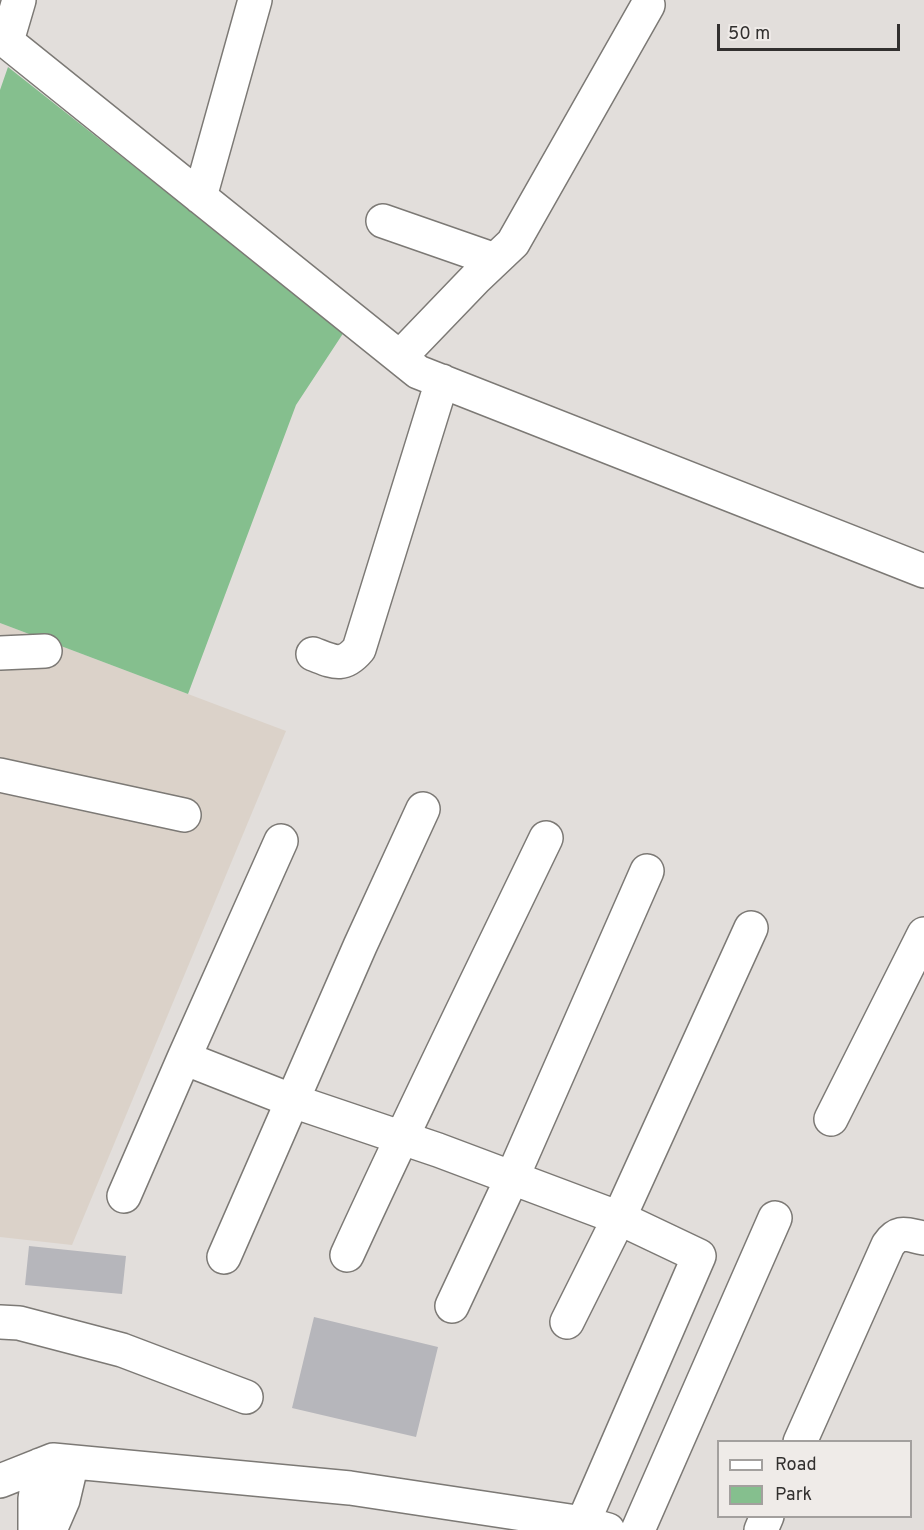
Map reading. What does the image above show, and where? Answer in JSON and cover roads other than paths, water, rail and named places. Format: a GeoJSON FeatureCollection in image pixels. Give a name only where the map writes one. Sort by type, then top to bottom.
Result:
{"type":"FeatureCollection","features":[{"type":"Feature","properties":{"kind":"street"},"geometry":{"type":"LineString","coordinates":[[19,0],[3,38],[418,372],[924,571]]}},
{"type":"Feature","properties":{"kind":"street"},"geometry":{"type":"LineString","coordinates":[[200,197],[255,0]]}},
{"type":"Feature","properties":{"kind":"street"},"geometry":{"type":"LineString","coordinates":[[400,357],[513,243],[648,5]]}},
{"type":"Feature","properties":{"kind":"street"},"geometry":{"type":"LineString","coordinates":[[383,221],[495,260]]}},
{"type":"Feature","properties":{"kind":"street"},"geometry":{"type":"LineString","coordinates":[[313,654],[334,662],[350,659],[359,648],[442,381]]}},
{"type":"Feature","properties":{"kind":"street"},"geometry":{"type":"LineString","coordinates":[[0,653],[45,651]]}},
{"type":"Feature","properties":{"kind":"street"},"geometry":{"type":"LineString","coordinates":[[0,775],[184,815]]}},
{"type":"Feature","properties":{"kind":"street"},"geometry":{"type":"LineString","coordinates":[[224,1257],[423,808]]}},
{"type":"Feature","properties":{"kind":"street"},"geometry":{"type":"LineString","coordinates":[[347,1256],[401,1137],[546,838]]}},
{"type":"Feature","properties":{"kind":"street"},"geometry":{"type":"LineString","coordinates":[[124,1196],[183,1058],[281,841]]}},
{"type":"Feature","properties":{"kind":"street"},"geometry":{"type":"LineString","coordinates":[[452,1306],[512,1178],[648,871]]}},
{"type":"Feature","properties":{"kind":"street"},"geometry":{"type":"LineString","coordinates":[[567,1323],[619,1218],[751,928]]}},
{"type":"Feature","properties":{"kind":"street"},"geometry":{"type":"LineString","coordinates":[[831,1119],[924,935]]}},
{"type":"Feature","properties":{"kind":"street"},"geometry":{"type":"LineString","coordinates":[[0,1481],[56,1464],[350,1488],[595,1526],[699,1256],[619,1218],[401,1137],[293,1101],[183,1058]]}},
{"type":"Feature","properties":{"kind":"street"},"geometry":{"type":"LineString","coordinates":[[638,1530],[775,1218]]}},
{"type":"Feature","properties":{"kind":"street"},"geometry":{"type":"LineString","coordinates":[[801,1440],[888,1245],[893,1238],[901,1234],[924,1238]]}},
{"type":"Feature","properties":{"kind":"street"},"geometry":{"type":"LineString","coordinates":[[0,1322],[19,1323],[122,1350],[246,1397]]}},
{"type":"Feature","properties":{"kind":"street"},"geometry":{"type":"LineString","coordinates":[[36,1529],[63,1500],[56,1464]]}}]}
